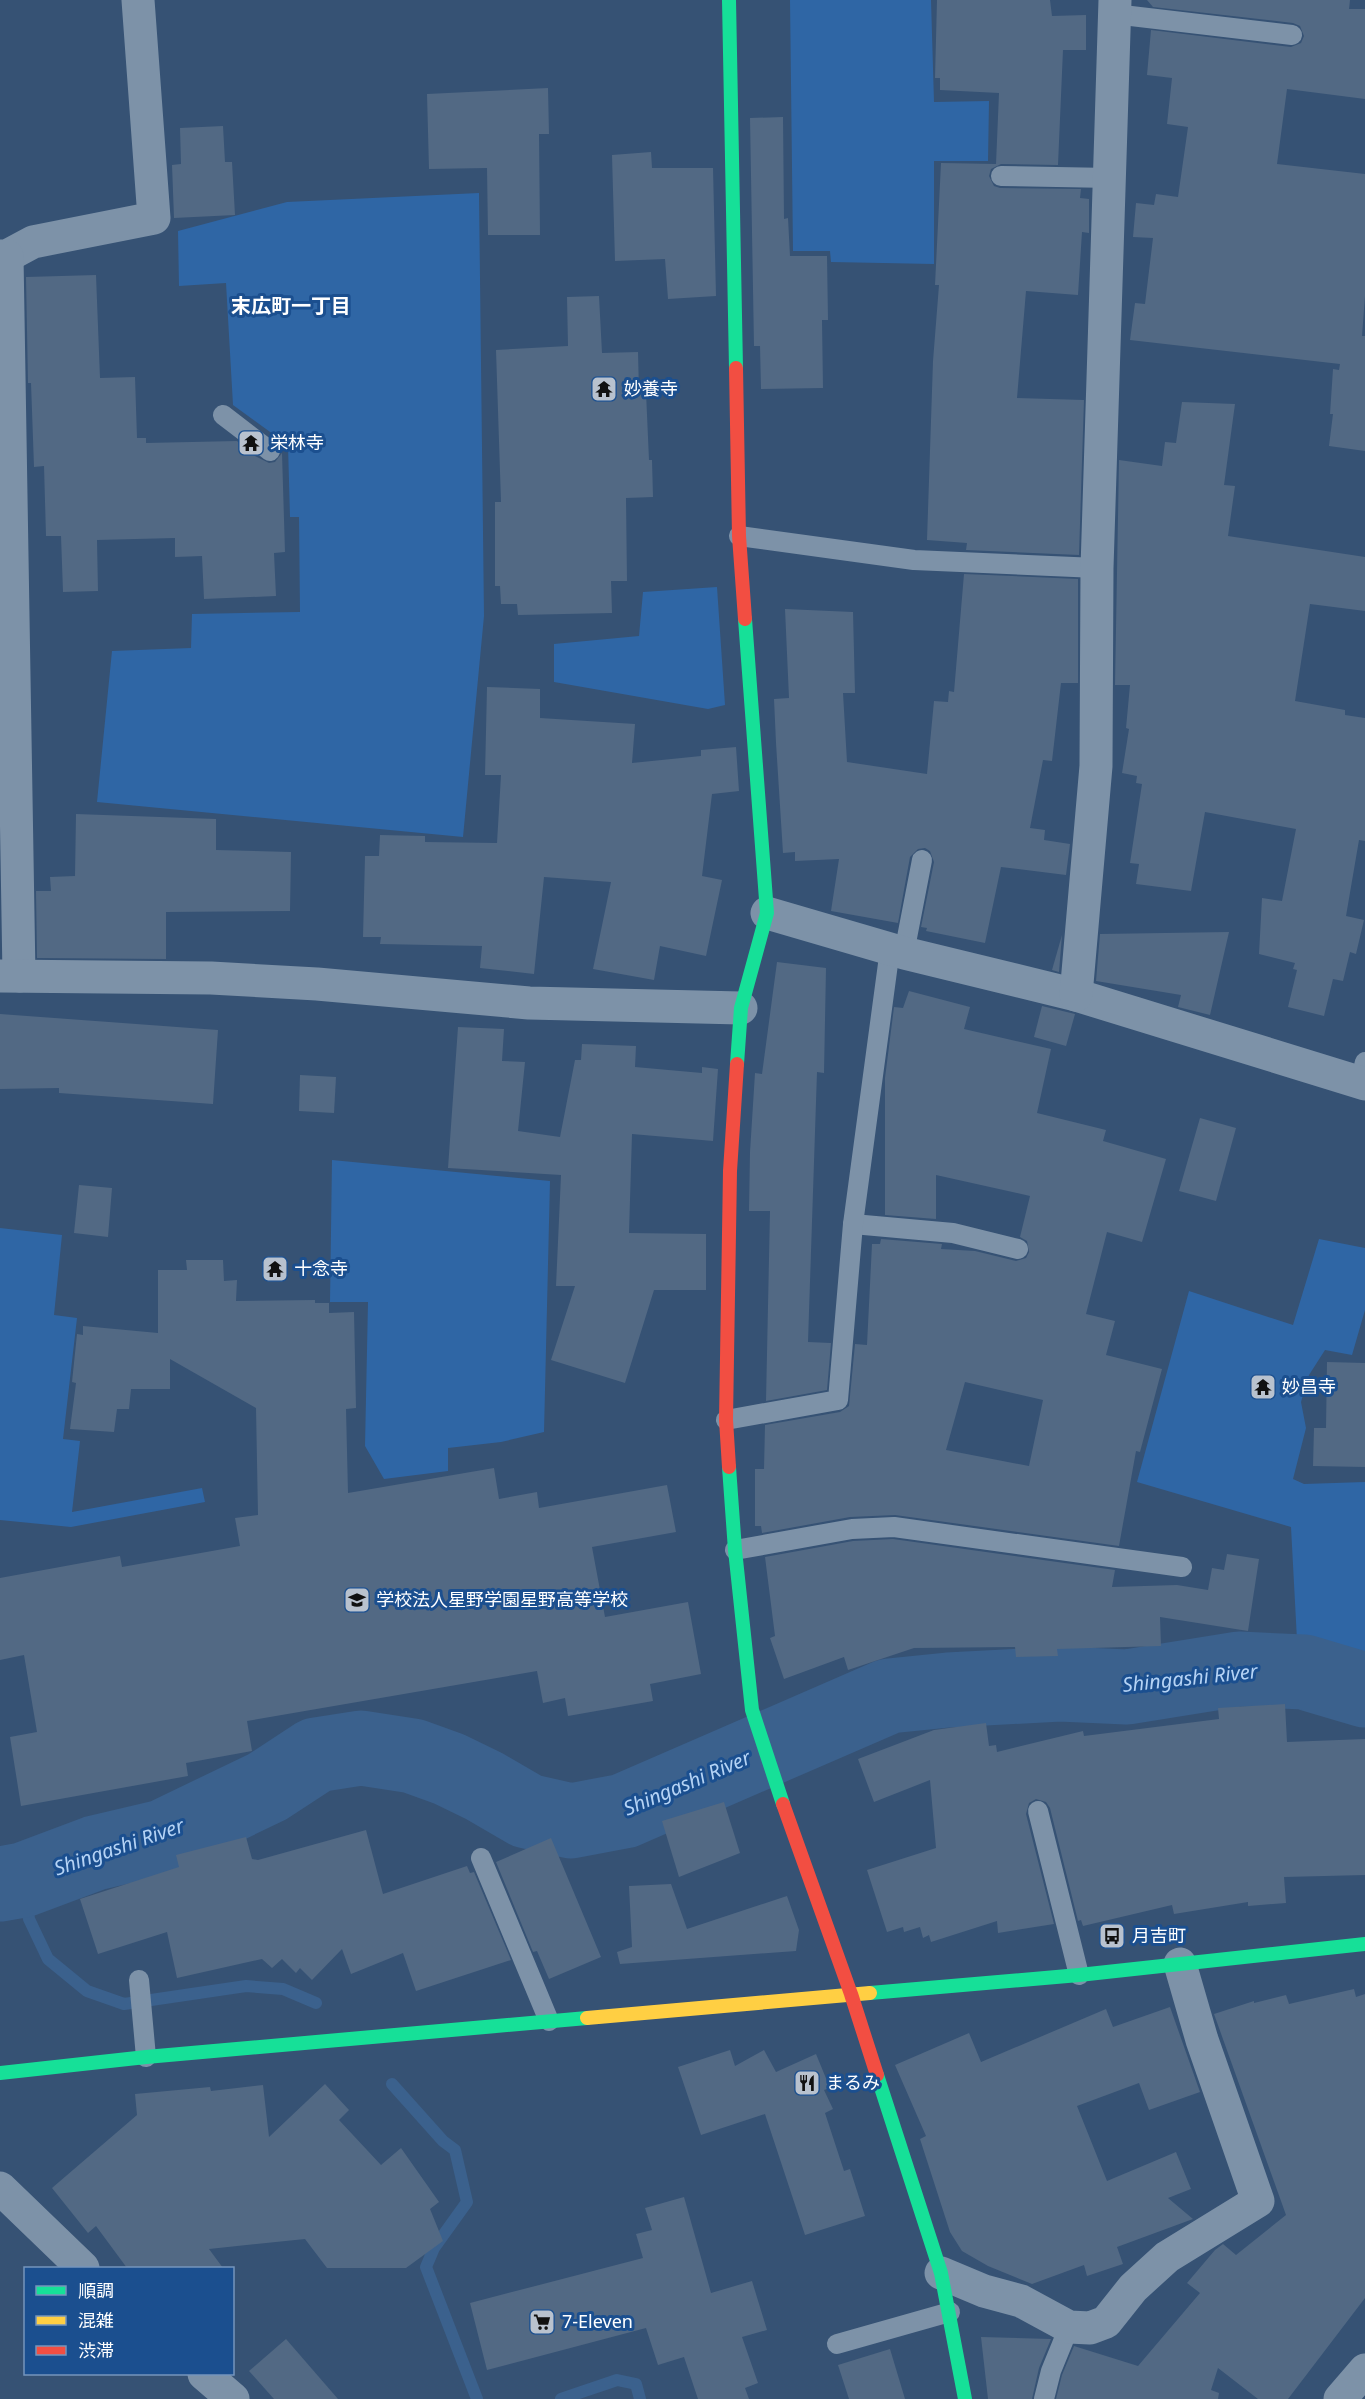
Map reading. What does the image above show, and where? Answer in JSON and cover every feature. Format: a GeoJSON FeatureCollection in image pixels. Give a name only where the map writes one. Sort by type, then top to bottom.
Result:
{"type":"FeatureCollection","features":[{"type":"Feature","properties":{"kind":"street"},"geometry":{"type":"LineString","coordinates":[[138,0],[154,218],[33,242],[4,256],[9,976],[211,978],[317,984],[529,1004],[741,1008]]}},
{"type":"Feature","properties":{"kind":"street"},"geometry":{"type":"LineString","coordinates":[[729,0],[740,536],[767,913],[741,1008],[730,1171],[726,1420],[735,1550],[752,1710],[772,1775],[851,1994],[941,2273],[965,2399]]}},
{"type":"Feature","properties":{"kind":"street"},"geometry":{"type":"LineString","coordinates":[[1076,995],[1096,766],[1097,568],[1111,178],[1114,7]]}},
{"type":"Feature","properties":{"kind":"street"},"geometry":{"type":"LineString","coordinates":[[767,913],[897,951],[1076,995],[1363,1076]]}},
{"type":"Feature","properties":{"kind":"street"},"geometry":{"type":"LineString","coordinates":[[0,2073],[146,2057],[1079,1975],[1365,1944]]}},
{"type":"Feature","properties":{"kind":"street"},"geometry":{"type":"LineString","coordinates":[[941,2273],[984,2291],[1021,2301],[1069,2327],[1090,2328],[1106,2322],[1133,2288],[1167,2257],[1258,2201],[1202,2040],[1180,1964]]}},
{"type":"Feature","properties":{"kind":"street"},"geometry":{"type":"LineString","coordinates":[[0,2188],[81,2267]]}},
{"type":"Feature","properties":{"kind":"street"},"geometry":{"type":"LineString","coordinates":[[1340,2399],[1365,2370]]}},
{"type":"Feature","properties":{"kind":"street"},"geometry":{"type":"LineString","coordinates":[[206,2375],[233,2399]]}},
{"type":"Feature","properties":{"kind":"lane"},"geometry":{"type":"LineString","coordinates":[[1114,7],[1292,35]]}},
{"type":"Feature","properties":{"kind":"lane"},"geometry":{"type":"LineString","coordinates":[[1001,176],[1111,178]]}},
{"type":"Feature","properties":{"kind":"lane"},"geometry":{"type":"LineString","coordinates":[[223,415],[270,451]]}},
{"type":"Feature","properties":{"kind":"lane"},"geometry":{"type":"LineString","coordinates":[[740,536],[914,560],[1097,568]]}},
{"type":"Feature","properties":{"kind":"lane"},"geometry":{"type":"LineString","coordinates":[[726,1420],[838,1400],[853,1224],[897,951],[922,860]]}},
{"type":"Feature","properties":{"kind":"lane"},"geometry":{"type":"LineString","coordinates":[[853,1224],[953,1233],[1018,1249]]}},
{"type":"Feature","properties":{"kind":"lane"},"geometry":{"type":"LineString","coordinates":[[735,1550],[852,1528],[894,1527],[1182,1567]]}},
{"type":"Feature","properties":{"kind":"lane"},"geometry":{"type":"LineString","coordinates":[[1038,1811],[1079,1975]]}},
{"type":"Feature","properties":{"kind":"lane"},"geometry":{"type":"LineString","coordinates":[[481,1858],[549,2021]]}},
{"type":"Feature","properties":{"kind":"lane"},"geometry":{"type":"LineString","coordinates":[[139,1980],[146,2057]]}},
{"type":"Feature","properties":{"kind":"lane"},"geometry":{"type":"LineString","coordinates":[[837,2344],[950,2312]]}},
{"type":"Feature","properties":{"kind":"lane"},"geometry":{"type":"LineString","coordinates":[[1044,2399],[1051,2371],[1069,2327]]}},
{"type":"Feature","properties":{"kind":"shaded area"},"geometry":{"type":"Polygon","coordinates":[[[790,0],[931,0],[934,102],[989,101],[988,161],[934,161],[934,264],[831,262],[830,251],[793,251],[790,0]]]}},
{"type":"Feature","properties":{"kind":"shaded area"},"geometry":{"type":"Polygon","coordinates":[[[479,193],[484,616],[463,837],[97,802],[112,651],[191,648],[192,614],[300,612],[299,517],[290,517],[288,445],[233,405],[226,283],[179,286],[178,231],[287,202],[479,193]]]}},
{"type":"Feature","properties":{"kind":"shaded area"},"geometry":{"type":"Polygon","coordinates":[[[717,587],[725,705],[708,709],[554,682],[554,644],[639,636],[643,592],[717,587]]]}},
{"type":"Feature","properties":{"kind":"shaded area"},"geometry":{"type":"Polygon","coordinates":[[[332,1160],[550,1181],[544,1432],[501,1442],[448,1448],[448,1471],[384,1479],[365,1446],[368,1302],[330,1302],[332,1160]]]}},
{"type":"Feature","properties":{"kind":"shaded area"},"geometry":{"type":"Polygon","coordinates":[[[0,1228],[62,1235],[54,1315],[77,1318],[63,1439],[80,1441],[72,1512],[202,1488],[205,1502],[71,1527],[0,1520],[0,1228]]]}},
{"type":"Feature","properties":{"kind":"shaded area"},"geometry":{"type":"Polygon","coordinates":[[[1319,1239],[1365,1248],[1365,1310],[1352,1355],[1325,1350],[1309,1375],[1301,1402],[1306,1428],[1293,1479],[1304,1484],[1365,1482],[1365,1658],[1297,1640],[1291,1527],[1137,1482],[1189,1291],[1293,1325],[1319,1239]]]}},
{"type":"Feature","properties":{"kind":"building"},"geometry":{"type":"Polygon","coordinates":[[[937,0],[1050,0],[1052,16],[1086,15],[1086,50],[1063,50],[1058,165],[1001,164],[991,169],[989,176],[994,186],[1000,188],[1081,189],[1080,198],[1089,199],[1089,233],[1082,232],[1078,295],[1026,291],[1017,398],[1084,400],[1079,555],[966,550],[967,543],[927,540],[933,361],[939,285],[935,285],[941,163],[996,164],[999,93],[940,90],[940,78],[935,78],[937,0]]]}},
{"type":"Feature","properties":{"kind":"building"},"geometry":{"type":"Polygon","coordinates":[[[1147,0],[1350,0],[1349,9],[1365,9],[1365,99],[1287,89],[1277,164],[1365,174],[1365,296],[1362,336],[1365,336],[1365,451],[1329,446],[1333,414],[1330,414],[1333,369],[1339,370],[1340,364],[1130,340],[1135,303],[1145,304],[1153,238],[1133,237],[1136,203],[1154,205],[1156,194],[1178,197],[1188,127],[1167,124],[1172,78],[1147,75],[1151,30],[1291,47],[1301,43],[1304,36],[1300,26],[1293,23],[1153,7],[1147,0]]]}},
{"type":"Feature","properties":{"kind":"building"},"geometry":{"type":"Polygon","coordinates":[[[548,88],[549,134],[539,134],[540,235],[488,235],[487,168],[429,169],[427,94],[548,88]]]}},
{"type":"Feature","properties":{"kind":"building"},"geometry":{"type":"Polygon","coordinates":[[[783,117],[784,219],[788,218],[790,256],[827,256],[828,320],[822,320],[823,388],[761,389],[760,346],[754,346],[750,118],[783,117]]]}},
{"type":"Feature","properties":{"kind":"building"},"geometry":{"type":"Polygon","coordinates":[[[223,126],[225,162],[232,162],[235,215],[174,218],[172,165],[181,164],[180,128],[223,126]]]}},
{"type":"Feature","properties":{"kind":"building"},"geometry":{"type":"Polygon","coordinates":[[[651,152],[652,168],[713,168],[716,296],[668,299],[665,259],[615,261],[612,155],[651,152]]]}},
{"type":"Feature","properties":{"kind":"building"},"geometry":{"type":"Polygon","coordinates":[[[96,275],[100,378],[135,377],[137,438],[146,438],[146,443],[237,441],[251,454],[269,463],[275,462],[282,453],[285,552],[274,553],[276,596],[204,599],[202,556],[175,557],[175,538],[97,540],[98,591],[63,592],[61,536],[46,536],[44,466],[34,467],[31,383],[28,383],[26,277],[96,275]]]}},
{"type":"Feature","properties":{"kind":"building"},"geometry":{"type":"Polygon","coordinates":[[[599,296],[602,353],[638,352],[639,392],[646,392],[653,497],[626,498],[627,581],[611,581],[612,613],[518,615],[517,604],[501,604],[500,586],[495,586],[495,502],[501,502],[496,350],[568,346],[567,297],[599,296]]]}},
{"type":"Feature","properties":{"kind":"building"},"geometry":{"type":"Polygon","coordinates":[[[1182,402],[1235,404],[1224,485],[1235,486],[1228,536],[1365,557],[1365,611],[1310,604],[1295,701],[1345,710],[1345,715],[1365,718],[1365,841],[1359,840],[1346,916],[1364,920],[1356,954],[1350,952],[1343,981],[1333,979],[1324,1016],[1288,1007],[1297,970],[1293,969],[1295,963],[1259,954],[1262,898],[1282,901],[1296,829],[1205,812],[1191,891],[1136,884],[1139,864],[1130,863],[1142,784],[1136,783],[1137,776],[1122,773],[1129,729],[1126,728],[1130,685],[1115,685],[1119,460],[1162,466],[1165,442],[1176,443],[1182,402]]]}},
{"type":"Feature","properties":{"kind":"building"},"geometry":{"type":"Polygon","coordinates":[[[964,574],[1078,579],[1078,683],[1061,683],[1052,761],[1043,760],[1030,828],[1045,830],[1044,840],[1070,844],[1066,875],[1001,867],[985,943],[926,931],[927,928],[921,927],[934,862],[930,851],[925,848],[918,849],[910,857],[898,923],[831,911],[839,859],[795,861],[795,852],[783,853],[776,743],[774,699],[789,698],[785,609],[853,612],[855,693],[843,693],[847,762],[927,774],[934,701],[948,702],[949,691],[954,692],[964,574]]]}},
{"type":"Feature","properties":{"kind":"building"},"geometry":{"type":"Polygon","coordinates":[[[487,687],[540,689],[540,718],[635,724],[632,763],[701,756],[701,750],[736,747],[739,791],[712,794],[702,876],[722,880],[706,956],[660,946],[654,980],[593,969],[611,882],[544,877],[534,974],[480,968],[482,946],[380,944],[381,937],[363,937],[365,856],[379,856],[380,835],[425,836],[425,842],[497,843],[501,775],[485,775],[487,687]]]}},
{"type":"Feature","properties":{"kind":"building"},"geometry":{"type":"Polygon","coordinates":[[[76,814],[216,819],[216,850],[291,852],[290,911],[166,912],[166,959],[37,958],[36,891],[51,891],[50,877],[75,876],[76,814]]]}},
{"type":"Feature","properties":{"kind":"building"},"geometry":{"type":"Polygon","coordinates":[[[1229,932],[1210,1015],[1178,1007],[1181,995],[1096,981],[1100,934],[1229,932]]]}},
{"type":"Feature","properties":{"kind":"building"},"geometry":{"type":"Polygon","coordinates":[[[1062,935],[1059,972],[1052,970],[1062,935]]]}},
{"type":"Feature","properties":{"kind":"building"},"geometry":{"type":"Polygon","coordinates":[[[777,962],[826,968],[824,1073],[817,1072],[808,1342],[831,1343],[827,1390],[766,1401],[770,1211],[749,1211],[750,1152],[755,1073],[762,1074],[777,962]]]}},
{"type":"Feature","properties":{"kind":"building"},"geometry":{"type":"Polygon","coordinates":[[[909,991],[970,1007],[964,1029],[1051,1049],[1037,1113],[1106,1130],[1103,1141],[1166,1159],[1142,1242],[1107,1232],[1086,1314],[1115,1321],[1106,1355],[1162,1369],[1140,1452],[1136,1451],[1119,1546],[895,1515],[850,1517],[762,1533],[761,1526],[755,1526],[755,1469],[764,1469],[765,1425],[840,1412],[849,1406],[855,1344],[867,1345],[872,1244],[880,1244],[881,1239],[942,1244],[941,1249],[975,1251],[1016,1261],[1026,1258],[1029,1252],[1027,1241],[1020,1237],[1030,1196],[936,1175],[936,1219],[885,1215],[885,1078],[894,1007],[903,1008],[909,991]],[[965,1382],[946,1450],[1029,1466],[1043,1400],[965,1382]]]}},
{"type":"Feature","properties":{"kind":"building"},"geometry":{"type":"Polygon","coordinates":[[[1042,1006],[1075,1014],[1066,1046],[1034,1037],[1042,1006]]]}},
{"type":"Feature","properties":{"kind":"building"},"geometry":{"type":"Polygon","coordinates":[[[0,1014],[218,1030],[213,1104],[59,1093],[59,1088],[0,1089],[0,1014]]]}},
{"type":"Feature","properties":{"kind":"building"},"geometry":{"type":"Polygon","coordinates":[[[458,1027],[504,1029],[502,1061],[525,1062],[518,1131],[560,1137],[575,1060],[581,1060],[582,1044],[636,1046],[635,1067],[702,1073],[702,1067],[718,1069],[713,1141],[632,1134],[629,1233],[706,1234],[706,1290],[654,1290],[625,1383],[551,1360],[575,1286],[556,1286],[561,1175],[448,1168],[458,1027]]]}},
{"type":"Feature","properties":{"kind":"building"},"geometry":{"type":"Polygon","coordinates":[[[300,1075],[336,1077],[334,1113],[299,1111],[300,1075]]]}},
{"type":"Feature","properties":{"kind":"building"},"geometry":{"type":"Polygon","coordinates":[[[1200,1118],[1236,1128],[1216,1201],[1179,1191],[1200,1118]]]}},
{"type":"Feature","properties":{"kind":"building"},"geometry":{"type":"Polygon","coordinates":[[[79,1185],[112,1188],[108,1237],[74,1233],[79,1185]]]}},
{"type":"Feature","properties":{"kind":"building","name":"学校法人星野学園星野高等学校"},"geometry":{"type":"Polygon","coordinates":[[[186,1260],[223,1260],[224,1281],[237,1280],[236,1301],[315,1300],[315,1303],[329,1303],[329,1313],[354,1312],[356,1408],[346,1409],[348,1493],[494,1468],[499,1499],[537,1492],[539,1508],[667,1485],[676,1532],[592,1547],[605,1617],[688,1602],[701,1674],[650,1684],[653,1701],[568,1716],[565,1698],[543,1703],[537,1671],[247,1721],[252,1751],[186,1763],[188,1776],[21,1806],[10,1737],[37,1732],[24,1655],[0,1660],[0,1578],[120,1556],[122,1567],[240,1546],[235,1518],[258,1515],[256,1408],[170,1359],[170,1389],[131,1389],[129,1409],[117,1409],[114,1432],[70,1429],[76,1383],[72,1382],[77,1334],[83,1335],[83,1326],[158,1333],[158,1270],[187,1270],[186,1260]]]}},
{"type":"Feature","properties":{"kind":"building"},"geometry":{"type":"Polygon","coordinates":[[[1327,1362],[1365,1363],[1365,1467],[1313,1466],[1314,1428],[1326,1428],[1327,1362]]]}},
{"type":"Feature","properties":{"kind":"building"},"geometry":{"type":"Polygon","coordinates":[[[893,1539],[1115,1570],[1112,1587],[1177,1585],[1208,1590],[1212,1568],[1224,1570],[1227,1554],[1259,1559],[1248,1631],[1160,1617],[1161,1646],[1057,1649],[1058,1656],[1016,1657],[1015,1647],[914,1648],[848,1670],[844,1657],[784,1679],[770,1638],[775,1636],[765,1557],[853,1541],[893,1539]]]}},
{"type":"Feature","properties":{"kind":"building"},"geometry":{"type":"Polygon","coordinates":[[[1285,1704],[1287,1742],[1365,1739],[1365,1875],[1284,1877],[1286,1903],[1248,1906],[1248,1902],[1174,1914],[1172,1905],[1083,1926],[1081,1920],[1078,1921],[1050,1808],[1046,1802],[1036,1799],[1029,1803],[1026,1814],[1054,1924],[998,1933],[997,1921],[931,1942],[929,1935],[923,1938],[920,1927],[904,1932],[903,1927],[887,1932],[867,1870],[936,1848],[930,1780],[874,1802],[858,1759],[934,1730],[986,1723],[989,1746],[996,1745],[997,1752],[1083,1731],[1084,1736],[1219,1719],[1218,1708],[1285,1704]]]}},
{"type":"Feature","properties":{"kind":"building"},"geometry":{"type":"Polygon","coordinates":[[[724,1802],[740,1853],[679,1877],[662,1821],[724,1802]]]}},
{"type":"Feature","properties":{"kind":"building"},"geometry":{"type":"Polygon","coordinates":[[[366,1830],[383,1894],[467,1866],[470,1873],[474,1872],[511,1960],[416,1991],[403,1953],[351,1974],[342,1949],[312,1980],[300,1968],[296,1973],[282,1959],[272,1968],[262,1959],[177,1978],[167,1932],[98,1954],[80,1899],[179,1867],[176,1855],[246,1837],[252,1859],[258,1860],[366,1830]]]}},
{"type":"Feature","properties":{"kind":"building"},"geometry":{"type":"Polygon","coordinates":[[[551,1838],[601,1957],[549,1979],[537,1951],[533,1952],[496,1862],[551,1838]]]}},
{"type":"Feature","properties":{"kind":"building"},"geometry":{"type":"Polygon","coordinates":[[[671,1884],[687,1929],[787,1896],[799,1930],[796,1951],[620,1964],[617,1952],[632,1947],[629,1886],[671,1884]]]}},
{"type":"Feature","properties":{"kind":"building"},"geometry":{"type":"Polygon","coordinates":[[[1354,1989],[1356,1997],[1365,1994],[1365,2298],[1288,2399],[1258,2399],[1218,2368],[1211,2390],[1219,2393],[1218,2399],[1056,2399],[1062,2375],[1074,2346],[1138,2366],[1200,2293],[1187,2283],[1215,2250],[1223,2244],[1236,2255],[1286,2215],[1214,2014],[1254,2001],[1254,2003],[1286,1995],[1289,2004],[1354,1989]]]}},
{"type":"Feature","properties":{"kind":"building"},"geometry":{"type":"Polygon","coordinates":[[[1170,2007],[1200,2092],[1149,2110],[1139,2083],[1077,2106],[1107,2181],[1176,2152],[1191,2189],[1168,2198],[1193,2219],[1117,2247],[1123,2264],[1087,2276],[1084,2265],[1032,2284],[988,2266],[962,2251],[950,2232],[920,2139],[926,2136],[895,2065],[969,2033],[981,2062],[1106,2009],[1113,2027],[1170,2007]]]}},
{"type":"Feature","properties":{"kind":"building"},"geometry":{"type":"Polygon","coordinates":[[[730,2050],[735,2066],[764,2050],[776,2072],[816,2054],[830,2088],[824,2090],[833,2109],[825,2113],[844,2171],[850,2169],[865,2216],[805,2235],[765,2114],[701,2135],[678,2067],[730,2050]]]}},
{"type":"Feature","properties":{"kind":"building"},"geometry":{"type":"Polygon","coordinates":[[[325,2084],[349,2110],[339,2120],[381,2165],[401,2148],[439,2202],[430,2209],[443,2241],[406,2268],[327,2268],[305,2239],[209,2249],[222,2267],[126,2267],[96,2226],[88,2233],[52,2188],[137,2115],[135,2094],[210,2087],[211,2091],[263,2085],[269,2137],[325,2084]]]}},
{"type":"Feature","properties":{"kind":"building"},"geometry":{"type":"Polygon","coordinates":[[[684,2197],[711,2293],[752,2281],[767,2330],[742,2337],[758,2383],[745,2388],[749,2399],[698,2399],[684,2357],[658,2365],[646,2328],[487,2370],[470,2303],[643,2258],[636,2234],[652,2230],[645,2208],[684,2197]]]}},
{"type":"Feature","properties":{"kind":"building"},"geometry":{"type":"Polygon","coordinates":[[[981,2337],[1051,2339],[1039,2368],[1032,2399],[988,2399],[981,2337]]]}},
{"type":"Feature","properties":{"kind":"building"},"geometry":{"type":"Polygon","coordinates":[[[286,2339],[338,2399],[274,2399],[249,2371],[286,2339]]]}},
{"type":"Feature","properties":{"kind":"building"},"geometry":{"type":"Polygon","coordinates":[[[890,2349],[905,2399],[849,2399],[838,2365],[890,2349]]]}},
{"type":"Feature","properties":{"kind":"waterway","name":"Shingashi River"},"geometry":{"type":"LineString","coordinates":[[0,1884],[23,1880],[95,1853],[163,1837],[267,1787],[316,1755],[361,1748],[413,1756],[449,1769],[527,1811],[571,1821],[624,1811],[889,1696],[948,1690],[1060,1684],[1127,1687],[1239,1669],[1304,1672],[1365,1690]]}},
{"type":"Feature","properties":{"kind":"waterway"},"geometry":{"type":"LineString","coordinates":[[23,1880],[29,1919],[48,1959],[87,1991],[124,2004],[246,1986],[283,1989],[316,2003]]}},
{"type":"Feature","properties":{"kind":"waterway"},"geometry":{"type":"LineString","coordinates":[[392,2084],[443,2141],[455,2150],[467,2202],[434,2248],[426,2267],[477,2399]]}},
{"type":"Feature","properties":{"kind":"waterway"},"geometry":{"type":"LineString","coordinates":[[561,2399],[617,2380],[636,2384],[640,2399]]}},
{"type":"Feature","properties":{"kind":"traffic: fast"},"geometry":{"type":"LineString","coordinates":[[729,0],[736,368]]}},
{"type":"Feature","properties":{"kind":"traffic: fast"},"geometry":{"type":"LineString","coordinates":[[737,1064],[741,1008],[767,913],[745,619]]}},
{"type":"Feature","properties":{"kind":"traffic: fast"},"geometry":{"type":"LineString","coordinates":[[729,1467],[735,1550],[752,1710],[783,1804]]}},
{"type":"Feature","properties":{"kind":"traffic: fast"},"geometry":{"type":"LineString","coordinates":[[870,1993],[1079,1975],[1365,1944]]}},
{"type":"Feature","properties":{"kind":"traffic: fast"},"geometry":{"type":"LineString","coordinates":[[0,2073],[146,2057],[587,2018]]}},
{"type":"Feature","properties":{"kind":"traffic: fast"},"geometry":{"type":"LineString","coordinates":[[877,2075],[941,2273],[965,2399]]}},
{"type":"Feature","properties":{"kind":"traffic: slow"},"geometry":{"type":"LineString","coordinates":[[587,2018],[870,1993]]}},
{"type":"Feature","properties":{"kind":"traffic: jam"},"geometry":{"type":"LineString","coordinates":[[736,368],[739,536],[745,619]]}},
{"type":"Feature","properties":{"kind":"traffic: jam"},"geometry":{"type":"LineString","coordinates":[[729,1467],[726,1420],[730,1171],[737,1064]]}},
{"type":"Feature","properties":{"kind":"traffic: jam"},"geometry":{"type":"LineString","coordinates":[[783,1804],[851,1994],[877,2075]]}},
{"type":"Feature","properties":{"kind":"place","name":"妙養寺"},"geometry":{"type":"Point","coordinates":[604,389]}},
{"type":"Feature","properties":{"kind":"place","name":"栄林寺"},"geometry":{"type":"Point","coordinates":[251,443]}},
{"type":"Feature","properties":{"kind":"place","name":"十念寺"},"geometry":{"type":"Point","coordinates":[275,1269]}},
{"type":"Feature","properties":{"kind":"place","name":"妙昌寺"},"geometry":{"type":"Point","coordinates":[1263,1387]}},
{"type":"Feature","properties":{"kind":"place","name":"学校法人星野学園星野高等学校"},"geometry":{"type":"Point","coordinates":[357,1600]}},
{"type":"Feature","properties":{"kind":"place","name":"月吉町"},"geometry":{"type":"Point","coordinates":[1112,1936]}},
{"type":"Feature","properties":{"kind":"place","name":"まるみ"},"geometry":{"type":"Point","coordinates":[807,2083]}},
{"type":"Feature","properties":{"kind":"place","name":"7-Eleven"},"geometry":{"type":"Point","coordinates":[542,2322]}},
{"type":"Feature","properties":{"kind":"district","name":"末広町一丁目"},"geometry":{"type":"Point","coordinates":[291,306]}}]}
